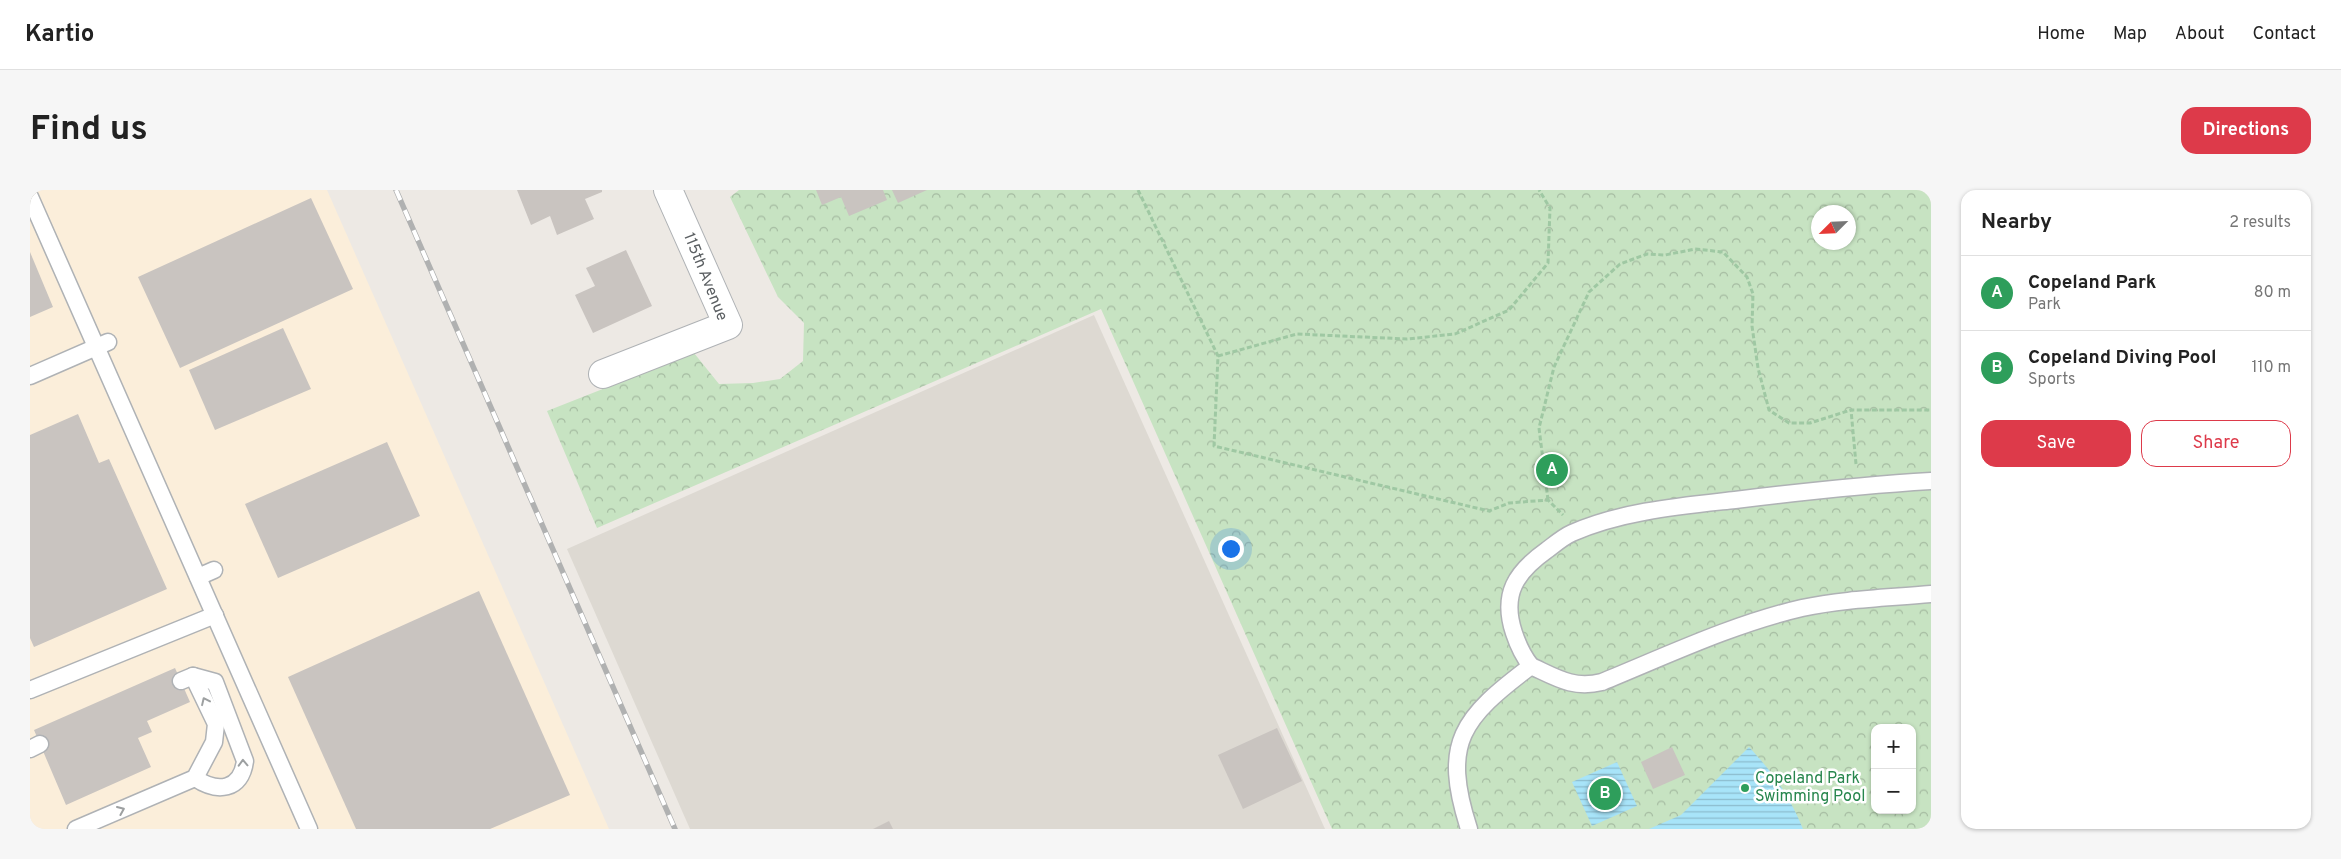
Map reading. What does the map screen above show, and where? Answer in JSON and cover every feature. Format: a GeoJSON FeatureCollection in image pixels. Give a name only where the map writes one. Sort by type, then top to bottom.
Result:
{"type":"FeatureCollection","features":[{"type":"Feature","properties":{"kind":"street","name":"115th Avenue"},"geometry":{"type":"LineString","coordinates":[[603,374],[728,325],[668,190]]}},
{"type":"Feature","properties":{"kind":"lane"},"geometry":{"type":"LineString","coordinates":[[30,197],[102,344],[162,480],[198,577],[215,615],[240,651],[309,829]]}},
{"type":"Feature","properties":{"kind":"lane"},"geometry":{"type":"LineString","coordinates":[[30,376],[102,344]]}},
{"type":"Feature","properties":{"kind":"lane"},"geometry":{"type":"LineString","coordinates":[[1931,481],[1859,485],[1671,508],[1603,522],[1571,533],[1540,555],[1523,570],[1514,582],[1509,598],[1509,612],[1518,645],[1531,666],[1572,684],[1586,686],[1602,682],[1723,632],[1802,608],[1840,601],[1931,594]]}},
{"type":"Feature","properties":{"kind":"lane"},"geometry":{"type":"LineString","coordinates":[[198,577],[214,570]]}},
{"type":"Feature","properties":{"kind":"lane"},"geometry":{"type":"LineString","coordinates":[[30,690],[215,615]]}},
{"type":"Feature","properties":{"kind":"lane"},"geometry":{"type":"LineString","coordinates":[[1469,829],[1461,803],[1456,769],[1462,737],[1487,700],[1531,666]]}},
{"type":"Feature","properties":{"kind":"lane"},"geometry":{"type":"LineString","coordinates":[[76,829],[195,778],[214,742],[216,724],[187,678],[215,682],[245,761],[243,774],[233,784],[218,788],[207,786],[195,778]]}},
{"type":"Feature","properties":{"kind":"path"},"geometry":{"type":"LineString","coordinates":[[1138,190],[1218,356],[1214,446],[1489,511],[1509,503],[1548,500]]}},
{"type":"Feature","properties":{"kind":"path"},"geometry":{"type":"LineString","coordinates":[[1218,356],[1297,334],[1408,339],[1455,334],[1509,310],[1548,263],[1550,208],[1539,190]]}},
{"type":"Feature","properties":{"kind":"path"},"geometry":{"type":"LineString","coordinates":[[1579,531],[1548,500],[1539,428],[1554,367],[1589,292],[1620,264],[1648,254],[1665,255],[1695,249],[1723,252],[1747,276],[1753,294],[1752,326],[1758,368],[1769,410],[1790,423],[1803,423],[1851,410],[1931,410]]}},
{"type":"Feature","properties":{"kind":"path"},"geometry":{"type":"LineString","coordinates":[[1851,410],[1859,485]]}},
{"type":"Feature","properties":{"kind":"shaded area"},"geometry":{"type":"Polygon","coordinates":[[[30,190],[327,190],[609,829],[30,829],[30,190]]]}},
{"type":"Feature","properties":{"kind":"shaded area"},"geometry":{"type":"Polygon","coordinates":[[[1094,315],[1325,829],[690,829],[567,549],[1094,315]]]}},
{"type":"Feature","properties":{"kind":"green space"},"geometry":{"type":"Polygon","coordinates":[[[739,190],[1931,190],[1931,829],[1332,829],[1101,309],[597,528],[547,411],[694,353],[719,384],[753,383],[780,379],[803,361],[804,323],[778,297],[730,197],[739,190]]]}},
{"type":"Feature","properties":{"kind":"water","name":"Copeland Park Swimming Pool"},"geometry":{"type":"Polygon","coordinates":[[[1749,747],[1780,785],[1803,829],[1649,829],[1681,815],[1749,747]]]}},
{"type":"Feature","properties":{"kind":"water"},"geometry":{"type":"Polygon","coordinates":[[[1617,762],[1637,806],[1592,826],[1572,782],[1617,762]]]}},
{"type":"Feature","properties":{"kind":"building"},"geometry":{"type":"Polygon","coordinates":[[[517,190],[602,190],[602,192],[585,199],[594,219],[557,235],[550,216],[531,225],[517,190]]]}},
{"type":"Feature","properties":{"kind":"building"},"geometry":{"type":"Polygon","coordinates":[[[816,190],[883,190],[887,200],[849,216],[841,197],[822,205],[816,190]]]}},
{"type":"Feature","properties":{"kind":"building"},"geometry":{"type":"Polygon","coordinates":[[[892,190],[927,190],[898,203],[892,190]]]}},
{"type":"Feature","properties":{"kind":"building"},"geometry":{"type":"Polygon","coordinates":[[[311,198],[353,289],[180,368],[138,277],[311,198]]]}},
{"type":"Feature","properties":{"kind":"building"},"geometry":{"type":"Polygon","coordinates":[[[626,250],[652,306],[593,333],[575,295],[595,286],[586,268],[626,250]]]}},
{"type":"Feature","properties":{"kind":"building"},"geometry":{"type":"Polygon","coordinates":[[[30,252],[53,307],[30,317],[30,252]]]}},
{"type":"Feature","properties":{"kind":"building"},"geometry":{"type":"Polygon","coordinates":[[[283,328],[311,389],[215,430],[189,370],[283,328]]]}},
{"type":"Feature","properties":{"kind":"building"},"geometry":{"type":"Polygon","coordinates":[[[78,414],[99,463],[109,459],[167,589],[34,647],[30,638],[30,435],[78,414]]]}},
{"type":"Feature","properties":{"kind":"building"},"geometry":{"type":"Polygon","coordinates":[[[387,442],[420,516],[278,578],[245,504],[387,442]]]}},
{"type":"Feature","properties":{"kind":"building"},"geometry":{"type":"Polygon","coordinates":[[[479,591],[570,795],[490,829],[356,829],[288,677],[479,591]]]}},
{"type":"Feature","properties":{"kind":"building"},"geometry":{"type":"Polygon","coordinates":[[[175,668],[190,702],[147,721],[152,732],[138,738],[151,767],[66,805],[34,730],[175,668]]]}},
{"type":"Feature","properties":{"kind":"building"},"geometry":{"type":"Polygon","coordinates":[[[1277,728],[1302,781],[1243,809],[1218,755],[1277,728]]]}},
{"type":"Feature","properties":{"kind":"building"},"geometry":{"type":"Polygon","coordinates":[[[1672,747],[1685,775],[1653,789],[1641,762],[1672,747]]]}},
{"type":"Feature","properties":{"kind":"building"},"geometry":{"type":"Polygon","coordinates":[[[889,821],[893,829],[873,829],[889,821]]]}},
{"type":"Feature","properties":{"kind":"railway"},"geometry":{"type":"LineString","coordinates":[[396,190],[675,829]]}},
{"type":"Feature","properties":{"kind":"place","name":"Copeland Park"},"geometry":{"type":"Point","coordinates":[1552,470]}},
{"type":"Feature","properties":{"kind":"place","name":"Copeland Park Swimming Pool"},"geometry":{"type":"Point","coordinates":[1745,788]}},
{"type":"Feature","properties":{"kind":"place","name":"Copeland Diving Pool"},"geometry":{"type":"Point","coordinates":[1605,794]}}]}
